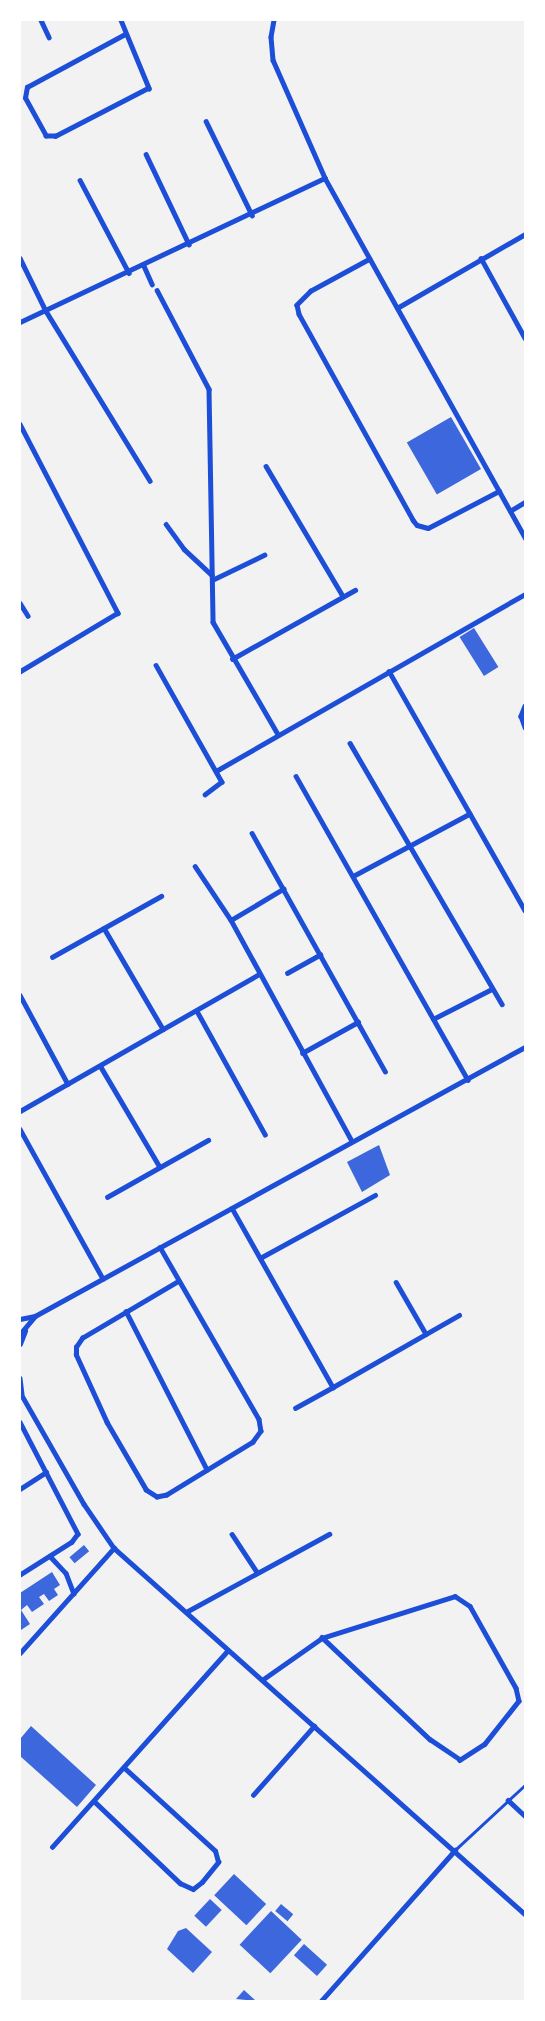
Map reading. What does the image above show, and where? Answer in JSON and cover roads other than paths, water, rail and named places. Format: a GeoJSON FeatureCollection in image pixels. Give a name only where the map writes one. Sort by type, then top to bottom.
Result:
{"type":"FeatureCollection","features":[{"type":"Feature","properties":{"kind":"street"},"geometry":{"type":"LineString","coordinates":[[41,20],[49,37]]}},
{"type":"Feature","properties":{"kind":"street"},"geometry":{"type":"LineString","coordinates":[[125,34],[27,87],[25,98],[46,136],[56,136],[149,88],[121,21],[128,20]]}},
{"type":"Feature","properties":{"kind":"street"},"geometry":{"type":"LineString","coordinates":[[274,20],[271,37],[273,60],[325,178],[525,538]]}},
{"type":"Feature","properties":{"kind":"street"},"geometry":{"type":"LineString","coordinates":[[206,121],[252,215]]}},
{"type":"Feature","properties":{"kind":"street"},"geometry":{"type":"LineString","coordinates":[[146,154],[189,244]]}},
{"type":"Feature","properties":{"kind":"street"},"geometry":{"type":"LineString","coordinates":[[20,322],[144,266],[325,178]]}},
{"type":"Feature","properties":{"kind":"street"},"geometry":{"type":"LineString","coordinates":[[80,180],[128,273]]}},
{"type":"Feature","properties":{"kind":"street"},"geometry":{"type":"LineString","coordinates":[[397,308],[525,234]]}},
{"type":"Feature","properties":{"kind":"street"},"geometry":{"type":"LineString","coordinates":[[20,258],[46,311],[150,481]]}},
{"type":"Feature","properties":{"kind":"street"},"geometry":{"type":"LineString","coordinates":[[481,258],[524,335]]}},
{"type":"Feature","properties":{"kind":"street"},"geometry":{"type":"LineString","coordinates":[[370,259],[311,290],[299,299],[297,305],[299,314],[413,520],[417,525],[428,528],[499,491]]}},
{"type":"Feature","properties":{"kind":"street"},"geometry":{"type":"LineString","coordinates":[[144,266],[152,284]]}},
{"type":"Feature","properties":{"kind":"street"},"geometry":{"type":"LineString","coordinates":[[157,290],[209,389],[213,622],[232,659],[278,734]]}},
{"type":"Feature","properties":{"kind":"street"},"geometry":{"type":"LineString","coordinates":[[20,424],[118,613],[20,672]]}},
{"type":"Feature","properties":{"kind":"street"},"geometry":{"type":"LineString","coordinates":[[266,466],[343,596]]}},
{"type":"Feature","properties":{"kind":"street"},"geometry":{"type":"LineString","coordinates":[[510,511],[525,502]]}},
{"type":"Feature","properties":{"kind":"street"},"geometry":{"type":"LineString","coordinates":[[166,524],[184,549],[212,578]]}},
{"type":"Feature","properties":{"kind":"street"},"geometry":{"type":"LineString","coordinates":[[212,578],[264,555]]}},
{"type":"Feature","properties":{"kind":"street"},"geometry":{"type":"LineString","coordinates":[[232,659],[355,590]]}},
{"type":"Feature","properties":{"kind":"street"},"geometry":{"type":"LineString","coordinates":[[216,771],[525,594]]}},
{"type":"Feature","properties":{"kind":"street"},"geometry":{"type":"LineString","coordinates":[[20,603],[28,616]]}},
{"type":"Feature","properties":{"kind":"street"},"geometry":{"type":"LineString","coordinates":[[156,665],[216,771],[221,784],[205,795]]}},
{"type":"Feature","properties":{"kind":"street"},"geometry":{"type":"LineString","coordinates":[[389,671],[525,910]]}},
{"type":"Feature","properties":{"kind":"street"},"geometry":{"type":"LineString","coordinates":[[525,706],[522,716],[525,727]]}},
{"type":"Feature","properties":{"kind":"street"},"geometry":{"type":"LineString","coordinates":[[350,743],[502,1004]]}},
{"type":"Feature","properties":{"kind":"street"},"geometry":{"type":"LineString","coordinates":[[296,776],[468,1080]]}},
{"type":"Feature","properties":{"kind":"street"},"geometry":{"type":"LineString","coordinates":[[353,876],[469,814]]}},
{"type":"Feature","properties":{"kind":"street"},"geometry":{"type":"LineString","coordinates":[[252,833],[385,1071]]}},
{"type":"Feature","properties":{"kind":"street"},"geometry":{"type":"LineString","coordinates":[[195,866],[230,920],[352,1141]]}},
{"type":"Feature","properties":{"kind":"street"},"geometry":{"type":"LineString","coordinates":[[230,920],[283,890]]}},
{"type":"Feature","properties":{"kind":"street"},"geometry":{"type":"LineString","coordinates":[[52,957],[161,896]]}},
{"type":"Feature","properties":{"kind":"street"},"geometry":{"type":"LineString","coordinates":[[104,928],[164,1030]]}},
{"type":"Feature","properties":{"kind":"street"},"geometry":{"type":"LineString","coordinates":[[287,973],[320,955]]}},
{"type":"Feature","properties":{"kind":"street"},"geometry":{"type":"LineString","coordinates":[[20,1111],[101,1068],[259,974]]}},
{"type":"Feature","properties":{"kind":"street"},"geometry":{"type":"LineString","coordinates":[[434,1019],[492,989]]}},
{"type":"Feature","properties":{"kind":"street"},"geometry":{"type":"LineString","coordinates":[[20,995],[68,1084]]}},
{"type":"Feature","properties":{"kind":"street"},"geometry":{"type":"LineString","coordinates":[[197,1011],[265,1134]]}},
{"type":"Feature","properties":{"kind":"street"},"geometry":{"type":"LineString","coordinates":[[302,1052],[358,1022]]}},
{"type":"Feature","properties":{"kind":"street"},"geometry":{"type":"LineString","coordinates":[[20,1319],[35,1316],[525,1047]]}},
{"type":"Feature","properties":{"kind":"street"},"geometry":{"type":"LineString","coordinates":[[101,1068],[160,1167]]}},
{"type":"Feature","properties":{"kind":"street"},"geometry":{"type":"LineString","coordinates":[[20,1129],[103,1278]]}},
{"type":"Feature","properties":{"kind":"street"},"geometry":{"type":"LineString","coordinates":[[107,1197],[208,1140]]}},
{"type":"Feature","properties":{"kind":"street"},"geometry":{"type":"LineString","coordinates":[[260,1258],[375,1194]]}},
{"type":"Feature","properties":{"kind":"street"},"geometry":{"type":"LineString","coordinates":[[232,1208],[333,1387]]}},
{"type":"Feature","properties":{"kind":"street"},"geometry":{"type":"LineString","coordinates":[[160,1248],[261,1424],[261,1431],[253,1442],[167,1495],[156,1497],[146,1490],[107,1423],[76,1355],[76,1347],[82,1338],[178,1281]]}},
{"type":"Feature","properties":{"kind":"street"},"geometry":{"type":"LineString","coordinates":[[396,1282],[426,1334]]}},
{"type":"Feature","properties":{"kind":"street"},"geometry":{"type":"LineString","coordinates":[[126,1311],[207,1469]]}},
{"type":"Feature","properties":{"kind":"street"},"geometry":{"type":"LineString","coordinates":[[295,1408],[459,1315]]}},
{"type":"Feature","properties":{"kind":"street"},"geometry":{"type":"LineString","coordinates":[[20,1334],[35,1316]]}},
{"type":"Feature","properties":{"kind":"street"},"geometry":{"type":"LineString","coordinates":[[20,1344],[26,1328]]}},
{"type":"Feature","properties":{"kind":"street"},"geometry":{"type":"LineString","coordinates":[[20,1378],[21,1394],[84,1504],[114,1548],[227,1651],[525,1914]]}},
{"type":"Feature","properties":{"kind":"street"},"geometry":{"type":"LineString","coordinates":[[20,1422],[78,1534],[72,1542],[20,1575]]}},
{"type":"Feature","properties":{"kind":"street"},"geometry":{"type":"LineString","coordinates":[[20,1489],[46,1472]]}},
{"type":"Feature","properties":{"kind":"street"},"geometry":{"type":"LineString","coordinates":[[232,1534],[257,1572]]}},
{"type":"Feature","properties":{"kind":"street"},"geometry":{"type":"LineString","coordinates":[[186,1612],[329,1534]]}},
{"type":"Feature","properties":{"kind":"street"},"geometry":{"type":"LineString","coordinates":[[20,1653],[114,1548]]}},
{"type":"Feature","properties":{"kind":"street"},"geometry":{"type":"LineString","coordinates":[[50,1556],[66,1573],[74,1594]]}},
{"type":"Feature","properties":{"kind":"street"},"geometry":{"type":"LineString","coordinates":[[262,1680],[322,1638],[450,1596],[459,1597],[468,1602],[516,1688],[519,1701],[485,1744],[460,1760],[424,1734],[322,1638]]}},
{"type":"Feature","properties":{"kind":"street"},"geometry":{"type":"LineString","coordinates":[[52,1847],[227,1651]]}},
{"type":"Feature","properties":{"kind":"street"},"geometry":{"type":"LineString","coordinates":[[253,1795],[314,1726]]}},
{"type":"Feature","properties":{"kind":"street"},"geometry":{"type":"LineString","coordinates":[[94,1801],[180,1884],[193,1889],[202,1882],[218,1862],[215,1851],[124,1768]]}},
{"type":"Feature","properties":{"kind":"street"},"geometry":{"type":"LineString","coordinates":[[508,1800],[525,1816]]}},
{"type":"Feature","properties":{"kind":"street"},"geometry":{"type":"LineString","coordinates":[[321,2001],[454,1850]]}},
{"type":"Feature","properties":{"kind":"lane"},"geometry":{"type":"LineString","coordinates":[[454,1850],[525,1786]]}}]}
